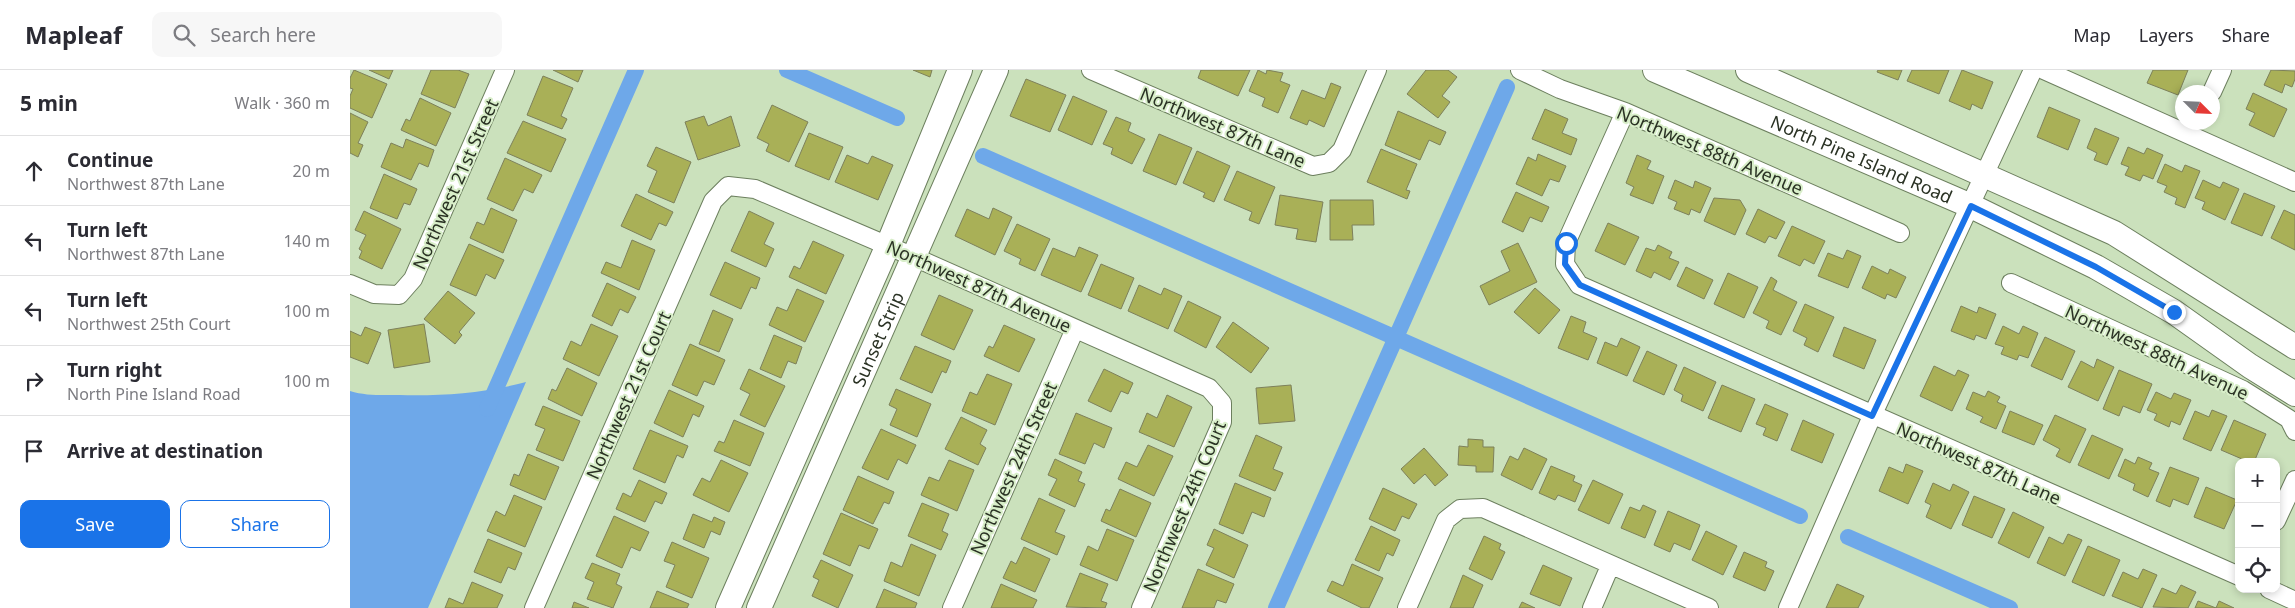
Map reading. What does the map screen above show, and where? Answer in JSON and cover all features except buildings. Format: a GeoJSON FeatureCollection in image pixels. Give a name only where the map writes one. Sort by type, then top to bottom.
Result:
{"type":"FeatureCollection","features":[{"type":"Feature","properties":{"kind":"main road","name":"Sunset Strip"},"geometry":{"type":"LineString","coordinates":[[728,608],[888,245],[960,70]]}},
{"type":"Feature","properties":{"kind":"main road","name":"Sunset Strip"},"geometry":{"type":"LineString","coordinates":[[759,608],[996,70]]}},
{"type":"Feature","properties":{"kind":"main road","name":"North Pine Island Road"},"geometry":{"type":"LineString","coordinates":[[1655,70],[1971,206],[2096,267],[2174,312],[2250,366],[2295,394]]}},
{"type":"Feature","properties":{"kind":"main road","name":"North Pine Island Road"},"geometry":{"type":"LineString","coordinates":[[1748,70],[2114,233],[2295,347]]}},
{"type":"Feature","properties":{"kind":"street","name":"Northwest 21st Street"},"geometry":{"type":"LineString","coordinates":[[350,284],[374,294],[398,295],[413,279],[505,70]]}},
{"type":"Feature","properties":{"kind":"street","name":"Northwest 87th Lane"},"geometry":{"type":"LineString","coordinates":[[1091,70],[1313,166],[1329,163],[1342,150],[1377,70]]}},
{"type":"Feature","properties":{"kind":"street","name":"Northwest 88th Avenue"},"geometry":{"type":"LineString","coordinates":[[1520,70],[1548,76],[1625,112],[1900,233]]}},
{"type":"Feature","properties":{"kind":"street"},"geometry":{"type":"LineString","coordinates":[[1788,608],[1872,416],[1986,175],[2033,70]]}},
{"type":"Feature","properties":{"kind":"street"},"geometry":{"type":"LineString","coordinates":[[2044,70],[2175,121]]}},
{"type":"Feature","properties":{"kind":"street"},"geometry":{"type":"LineString","coordinates":[[2215,85],[2222,70]]}},
{"type":"Feature","properties":{"kind":"street","name":"Northwest 87th Lane"},"geometry":{"type":"LineString","coordinates":[[1625,112],[1566,243],[1565,264],[1580,285],[1872,416],[2235,574]]}},
{"type":"Feature","properties":{"kind":"street"},"geometry":{"type":"LineString","coordinates":[[2198,130],[2295,182]]}},
{"type":"Feature","properties":{"kind":"street","name":"Northwest 87th Avenue"},"geometry":{"type":"LineString","coordinates":[[728,186],[754,189],[888,245],[1209,388],[1222,404]]}},
{"type":"Feature","properties":{"kind":"street","name":"Northwest 21st Court"},"geometry":{"type":"LineString","coordinates":[[534,608],[713,201],[728,186]]}},
{"type":"Feature","properties":{"kind":"street","name":"Northwest 88th Avenue"},"geometry":{"type":"LineString","coordinates":[[2011,284],[2243,390],[2289,419],[2295,431]]}},
{"type":"Feature","properties":{"kind":"street","name":"Northwest 24th Street"},"geometry":{"type":"LineString","coordinates":[[952,608],[1075,329]]}},
{"type":"Feature","properties":{"kind":"street","name":"Northwest 24th Court"},"geometry":{"type":"LineString","coordinates":[[1141,608],[1222,422],[1222,404]]}},
{"type":"Feature","properties":{"kind":"street"},"geometry":{"type":"LineString","coordinates":[[2280,512],[2295,480]]}},
{"type":"Feature","properties":{"kind":"street"},"geometry":{"type":"LineString","coordinates":[[1407,608],[1446,520],[1460,509],[1483,508],[1610,566],[1709,608]]}},
{"type":"Feature","properties":{"kind":"street"},"geometry":{"type":"LineString","coordinates":[[1592,608],[1610,566]]}},
{"type":"Feature","properties":{"kind":"street"},"geometry":{"type":"LineString","coordinates":[[2278,593],[2295,601]]}},
{"type":"Feature","properties":{"kind":"water"},"geometry":{"type":"Polygon","coordinates":[[[526,382],[428,608],[350,608],[350,391],[374,395],[448,394],[495,389],[526,382]]]}},
{"type":"Feature","properties":{"kind":"waterway"},"geometry":{"type":"LineString","coordinates":[[487,409],[636,70]]}},
{"type":"Feature","properties":{"kind":"waterway"},"geometry":{"type":"LineString","coordinates":[[787,70],[897,118]]}},
{"type":"Feature","properties":{"kind":"waterway"},"geometry":{"type":"LineString","coordinates":[[1276,608],[1507,87]]}},
{"type":"Feature","properties":{"kind":"waterway"},"geometry":{"type":"LineString","coordinates":[[983,156],[1800,516]]}},
{"type":"Feature","properties":{"kind":"waterway"},"geometry":{"type":"LineString","coordinates":[[1848,537],[2010,608]]}},
{"type":"Feature","properties":{"kind":"route"},"geometry":{"type":"LineString","coordinates":[[1566,243],[1565,264],[1580,285],[1872,416],[1971,206],[2096,267],[2174,312]]}}]}
